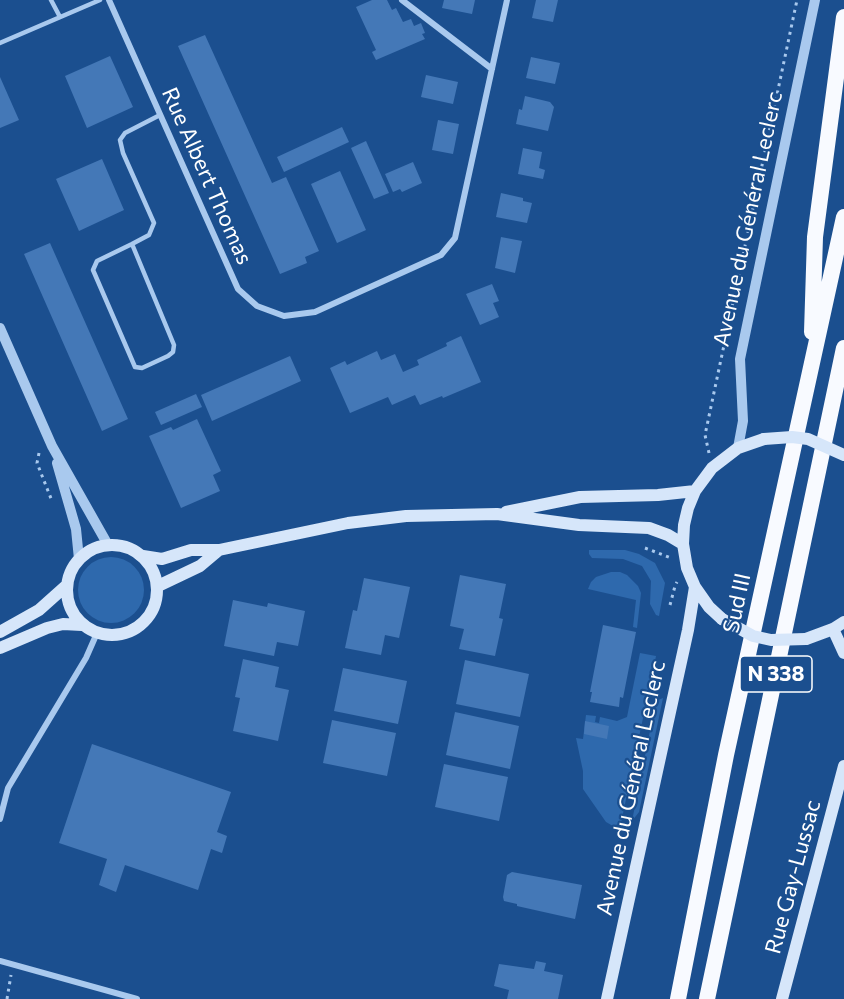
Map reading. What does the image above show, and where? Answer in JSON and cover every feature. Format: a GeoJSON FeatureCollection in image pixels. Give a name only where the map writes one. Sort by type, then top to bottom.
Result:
{"type":"FeatureCollection","features":[{"type":"Feature","properties":{"kind":"highway"},"geometry":{"type":"LineString","coordinates":[[810,375],[815,237],[844,16]]}},
{"type":"Feature","properties":{"kind":"highway","name":"Sud III"},"geometry":{"type":"LineString","coordinates":[[678,999],[726,755],[844,217]]}},
{"type":"Feature","properties":{"kind":"highway","name":"N 338"},"geometry":{"type":"LineString","coordinates":[[707,999],[844,348]]}},
{"type":"Feature","properties":{"kind":"main road"},"geometry":{"type":"LineString","coordinates":[[844,455],[820,443],[792,437],[764,439],[738,448],[712,468],[695,491],[684,525],[683,544],[686,565],[695,587],[709,607],[722,619],[753,636],[771,640],[806,639],[833,629],[844,622]]}},
{"type":"Feature","properties":{"kind":"main road"},"geometry":{"type":"LineString","coordinates":[[497,514],[580,497],[658,495],[695,491]]}},
{"type":"Feature","properties":{"kind":"main road"},"geometry":{"type":"LineString","coordinates":[[143,556],[162,559],[191,550],[219,550],[348,523],[406,516],[497,514],[579,525],[650,528],[683,544]]}},
{"type":"Feature","properties":{"kind":"main road"},"geometry":{"type":"LineString","coordinates":[[108,545],[127,547],[143,556],[151,565],[158,586],[154,608],[149,618],[131,632],[114,636],[97,633],[82,625],[67,599],[67,585],[71,571],[79,559],[92,549],[108,545]]}},
{"type":"Feature","properties":{"kind":"main road"},"geometry":{"type":"LineString","coordinates":[[158,586],[200,566],[219,550]]}},
{"type":"Feature","properties":{"kind":"main road"},"geometry":{"type":"LineString","coordinates":[[0,632],[39,610],[67,585]]}},
{"type":"Feature","properties":{"kind":"main road","name":"Avenue du Général Leclerc"},"geometry":{"type":"LineString","coordinates":[[607,999],[688,630],[695,587]]}},
{"type":"Feature","properties":{"kind":"main road"},"geometry":{"type":"LineString","coordinates":[[0,648],[47,628],[63,624],[82,625]]}},
{"type":"Feature","properties":{"kind":"main road"},"geometry":{"type":"LineString","coordinates":[[833,629],[844,653]]}},
{"type":"Feature","properties":{"kind":"main road","name":"Rue Gay-Lussac"},"geometry":{"type":"LineString","coordinates":[[782,999],[844,766]]}},
{"type":"Feature","properties":{"kind":"street","name":"Rue Albert Thomas"},"geometry":{"type":"LineString","coordinates":[[109,0],[238,289],[257,306],[284,315],[315,312],[441,255],[455,238],[507,0]]}},
{"type":"Feature","properties":{"kind":"street"},"geometry":{"type":"LineString","coordinates":[[402,0],[492,69]]}},
{"type":"Feature","properties":{"kind":"street","name":"Avenue du Général Leclerc"},"geometry":{"type":"LineString","coordinates":[[738,448],[743,421],[740,359],[815,0]]}},
{"type":"Feature","properties":{"kind":"street"},"geometry":{"type":"LineString","coordinates":[[0,328],[52,446],[108,545]]}},
{"type":"Feature","properties":{"kind":"street"},"geometry":{"type":"LineString","coordinates":[[52,446],[76,529],[79,559]]}},
{"type":"Feature","properties":{"kind":"street"},"geometry":{"type":"LineString","coordinates":[[0,819],[8,788],[86,658],[97,633]]}},
{"type":"Feature","properties":{"kind":"street"},"geometry":{"type":"LineString","coordinates":[[0,961],[137,999]]}},
{"type":"Feature","properties":{"kind":"lane"},"geometry":{"type":"LineString","coordinates":[[51,0],[60,17]]}},
{"type":"Feature","properties":{"kind":"lane"},"geometry":{"type":"LineString","coordinates":[[0,43],[100,0]]}},
{"type":"Feature","properties":{"kind":"lane"},"geometry":{"type":"LineString","coordinates":[[132,244],[174,345],[173,352],[168,356],[142,368],[135,368],[93,270],[97,261],[132,244],[149,236],[154,223],[123,153],[120,140],[125,133],[160,115]]}},
{"type":"Feature","properties":{"kind":"path"},"geometry":{"type":"LineString","coordinates":[[705,435],[797,0]]}},
{"type":"Feature","properties":{"kind":"path"},"geometry":{"type":"LineString","coordinates":[[645,548],[686,565]]}},
{"type":"Feature","properties":{"kind":"path"},"geometry":{"type":"LineString","coordinates":[[7,999],[13,965]]}},
{"type":"Feature","properties":{"kind":"shaded area"},"geometry":{"type":"Polygon","coordinates":[[[589,550],[625,550],[639,554],[655,563],[665,583],[659,616],[650,604],[651,581],[642,566],[623,559],[592,558],[589,550]]]}},
{"type":"Feature","properties":{"kind":"shaded area"},"geometry":{"type":"Polygon","coordinates":[[[111,557],[123,560],[134,567],[141,578],[144,590],[141,602],[134,613],[123,620],[111,623],[99,620],[88,613],[81,602],[78,590],[81,578],[88,567],[99,560],[111,557]]]}},
{"type":"Feature","properties":{"kind":"shaded area"},"geometry":{"type":"Polygon","coordinates":[[[611,572],[627,575],[638,586],[641,593],[637,628],[633,627],[636,600],[588,589],[596,577],[611,572]]]}},
{"type":"Feature","properties":{"kind":"shaded area"},"geometry":{"type":"Polygon","coordinates":[[[640,653],[656,656],[621,823],[613,826],[606,822],[583,789],[583,771],[576,738],[583,739],[586,715],[596,716],[595,722],[599,723],[600,717],[617,721],[627,717],[640,653]]]}},
{"type":"Feature","properties":{"kind":"shaded area"},"geometry":{"type":"Polygon","coordinates":[[[663,698],[639,812],[632,821],[656,701],[663,698]]]}},
{"type":"Feature","properties":{"kind":"building"},"geometry":{"type":"Polygon","coordinates":[[[372,0],[387,0],[392,10],[396,8],[403,22],[411,19],[414,26],[421,23],[425,39],[376,60],[372,52],[376,50],[356,7],[372,0]]]}},
{"type":"Feature","properties":{"kind":"building"},"geometry":{"type":"Polygon","coordinates":[[[444,0],[475,0],[472,14],[442,8],[444,0]]]}},
{"type":"Feature","properties":{"kind":"building"},"geometry":{"type":"Polygon","coordinates":[[[536,0],[558,0],[553,22],[532,18],[536,0]]]}},
{"type":"Feature","properties":{"kind":"building"},"geometry":{"type":"Polygon","coordinates":[[[205,35],[272,183],[286,177],[319,251],[305,257],[307,263],[280,274],[178,46],[205,35]]]}},
{"type":"Feature","properties":{"kind":"building"},"geometry":{"type":"Polygon","coordinates":[[[110,56],[133,107],[87,128],[65,76],[110,56]]]}},
{"type":"Feature","properties":{"kind":"building"},"geometry":{"type":"Polygon","coordinates":[[[531,57],[560,63],[555,84],[526,78],[531,57]]]}},
{"type":"Feature","properties":{"kind":"building"},"geometry":{"type":"Polygon","coordinates":[[[426,75],[458,82],[453,104],[421,97],[426,75]]]}},
{"type":"Feature","properties":{"kind":"building"},"geometry":{"type":"Polygon","coordinates":[[[0,77],[19,120],[0,128],[0,77]]]}},
{"type":"Feature","properties":{"kind":"building"},"geometry":{"type":"Polygon","coordinates":[[[525,96],[550,102],[554,107],[548,131],[516,124],[525,96]]]}},
{"type":"Feature","properties":{"kind":"building"},"geometry":{"type":"Polygon","coordinates":[[[438,120],[459,124],[453,154],[432,150],[438,120]]]}},
{"type":"Feature","properties":{"kind":"building"},"geometry":{"type":"Polygon","coordinates":[[[342,127],[349,142],[284,172],[277,157],[342,127]]]}},
{"type":"Feature","properties":{"kind":"building"},"geometry":{"type":"Polygon","coordinates":[[[366,141],[389,193],[374,199],[351,148],[366,141]]]}},
{"type":"Feature","properties":{"kind":"building"},"geometry":{"type":"Polygon","coordinates":[[[523,148],[542,152],[539,168],[545,170],[543,179],[518,174],[523,148]]]}},
{"type":"Feature","properties":{"kind":"building"},"geometry":{"type":"Polygon","coordinates":[[[102,159],[124,210],[79,231],[56,179],[102,159]]]}},
{"type":"Feature","properties":{"kind":"building"},"geometry":{"type":"Polygon","coordinates":[[[413,162],[422,183],[402,192],[400,189],[393,192],[385,174],[413,162]]]}},
{"type":"Feature","properties":{"kind":"building"},"geometry":{"type":"Polygon","coordinates":[[[340,171],[366,230],[337,243],[311,184],[340,171]]]}},
{"type":"Feature","properties":{"kind":"building"},"geometry":{"type":"Polygon","coordinates":[[[501,193],[523,198],[523,201],[532,203],[527,223],[496,217],[501,193]]]}},
{"type":"Feature","properties":{"kind":"building"},"geometry":{"type":"Polygon","coordinates":[[[501,237],[522,241],[515,273],[495,268],[501,237]]]}},
{"type":"Feature","properties":{"kind":"building"},"geometry":{"type":"Polygon","coordinates":[[[50,243],[128,419],[102,431],[24,254],[50,243]]]}},
{"type":"Feature","properties":{"kind":"building"},"geometry":{"type":"Polygon","coordinates":[[[492,284],[499,301],[493,303],[499,317],[480,325],[466,294],[492,284]]]}},
{"type":"Feature","properties":{"kind":"building"},"geometry":{"type":"Polygon","coordinates":[[[461,336],[481,382],[420,405],[415,395],[392,405],[388,397],[350,413],[330,368],[345,361],[347,365],[377,351],[381,360],[395,354],[403,372],[419,365],[417,360],[447,346],[446,343],[461,336]]]}},
{"type":"Feature","properties":{"kind":"building"},"geometry":{"type":"Polygon","coordinates":[[[290,356],[301,381],[212,421],[201,395],[290,356]]]}},
{"type":"Feature","properties":{"kind":"building"},"geometry":{"type":"Polygon","coordinates":[[[196,394],[202,407],[161,425],[155,412],[196,394]]]}},
{"type":"Feature","properties":{"kind":"building"},"geometry":{"type":"Polygon","coordinates":[[[197,419],[221,471],[213,475],[220,491],[181,508],[149,436],[171,427],[173,430],[197,419]]]}},
{"type":"Feature","properties":{"kind":"building"},"geometry":{"type":"Polygon","coordinates":[[[460,575],[506,584],[499,618],[503,619],[495,656],[459,649],[464,629],[450,626],[460,575]]]}},
{"type":"Feature","properties":{"kind":"building"},"geometry":{"type":"Polygon","coordinates":[[[364,578],[410,587],[399,638],[385,635],[381,655],[345,648],[353,610],[357,611],[364,578]]]}},
{"type":"Feature","properties":{"kind":"building"},"geometry":{"type":"Polygon","coordinates":[[[233,600],[267,607],[268,603],[305,611],[298,646],[277,642],[274,656],[224,646],[233,600]]]}},
{"type":"Feature","properties":{"kind":"building"},"geometry":{"type":"Polygon","coordinates":[[[603,625],[636,632],[623,698],[620,697],[619,707],[590,702],[603,625]]]}},
{"type":"Feature","properties":{"kind":"building"},"geometry":{"type":"Polygon","coordinates":[[[243,659],[279,667],[275,687],[289,690],[278,741],[233,731],[240,698],[235,697],[243,659]]]}},
{"type":"Feature","properties":{"kind":"building"},"geometry":{"type":"Polygon","coordinates":[[[465,660],[529,674],[520,717],[456,704],[465,660]]]}},
{"type":"Feature","properties":{"kind":"building"},"geometry":{"type":"Polygon","coordinates":[[[343,668],[407,681],[398,724],[334,711],[343,668]]]}},
{"type":"Feature","properties":{"kind":"building"},"geometry":{"type":"Polygon","coordinates":[[[455,712],[519,726],[510,769],[446,755],[455,712]]]}},
{"type":"Feature","properties":{"kind":"building"},"geometry":{"type":"Polygon","coordinates":[[[332,720],[396,733],[387,776],[323,763],[332,720]]]}},
{"type":"Feature","properties":{"kind":"building"},"geometry":{"type":"Polygon","coordinates":[[[585,721],[609,726],[607,739],[584,734],[585,721]]]}},
{"type":"Feature","properties":{"kind":"building"},"geometry":{"type":"Polygon","coordinates":[[[92,744],[231,792],[217,832],[227,836],[222,853],[211,849],[198,890],[125,865],[116,892],[99,885],[107,859],[59,843],[92,744]]]}},
{"type":"Feature","properties":{"kind":"building"},"geometry":{"type":"Polygon","coordinates":[[[444,764],[508,777],[499,821],[435,807],[444,764]]]}},
{"type":"Feature","properties":{"kind":"building"},"geometry":{"type":"Polygon","coordinates":[[[512,872],[582,885],[575,919],[504,901],[507,875],[512,872]]]}},
{"type":"Feature","properties":{"kind":"building"},"geometry":{"type":"Polygon","coordinates":[[[536,961],[546,963],[544,971],[563,975],[558,999],[507,999],[509,990],[494,986],[499,964],[534,969],[536,961]]]}}]}
